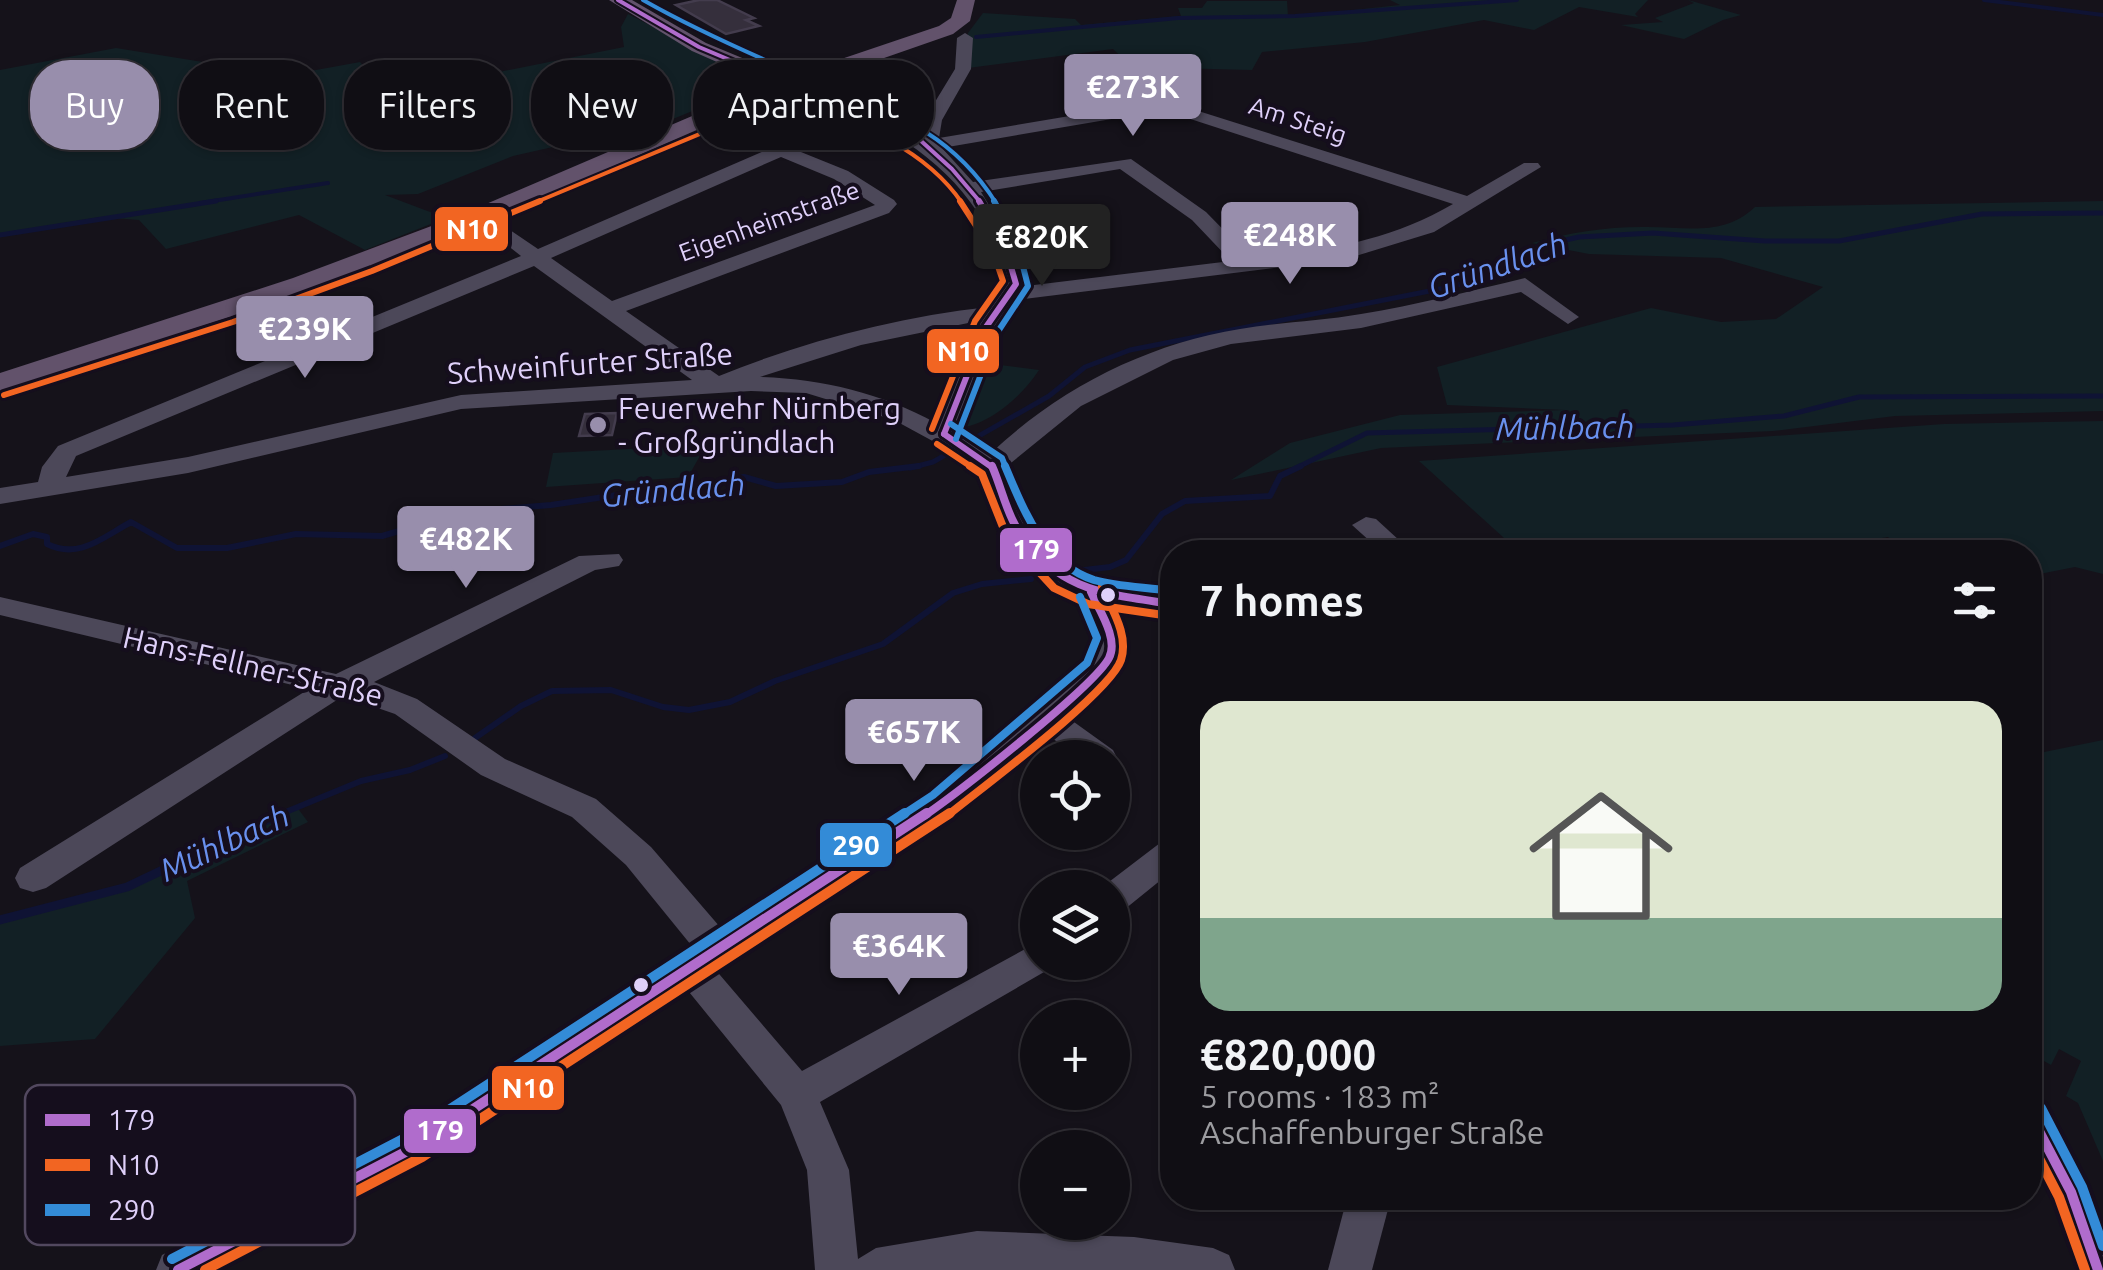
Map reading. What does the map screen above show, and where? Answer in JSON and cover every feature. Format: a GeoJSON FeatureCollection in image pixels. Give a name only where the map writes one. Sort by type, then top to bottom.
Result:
{"type":"FeatureCollection","features":[{"type":"Feature","properties":{"kind":"main road"},"geometry":{"type":"LineString","coordinates":[[618,0],[699,47],[730,60]]}},
{"type":"Feature","properties":{"kind":"main road"},"geometry":{"type":"LineString","coordinates":[[856,60],[952,27],[961,18],[966,0]]}},
{"type":"Feature","properties":{"kind":"main road"},"geometry":{"type":"LineString","coordinates":[[0,383],[147,338],[368,260],[693,123]]}},
{"type":"Feature","properties":{"kind":"street"},"geometry":{"type":"LineString","coordinates":[[934,117],[962,69],[964,38]]}},
{"type":"Feature","properties":{"kind":"street","name":"Am Steig"},"geometry":{"type":"LineString","coordinates":[[934,141],[1141,109],[1173,108],[1472,204]]}},
{"type":"Feature","properties":{"kind":"street"},"geometry":{"type":"LineString","coordinates":[[50,488],[55,467],[67,451],[536,257],[775,150]]}},
{"type":"Feature","properties":{"kind":"street","name":"Eigenheimstraße"},"geometry":{"type":"LineString","coordinates":[[608,310],[887,204],[840,176],[779,150]]}},
{"type":"Feature","properties":{"kind":"street"},"geometry":{"type":"LineString","coordinates":[[930,150],[966,189],[1005,246],[1016,275],[1012,294],[993,314],[948,437]]}},
{"type":"Feature","properties":{"kind":"street"},"geometry":{"type":"LineString","coordinates":[[966,189],[1124,163],[1198,216],[1248,266]]}},
{"type":"Feature","properties":{"kind":"street"},"geometry":{"type":"LineString","coordinates":[[1012,294],[1339,255],[1427,228],[1531,168]]}},
{"type":"Feature","properties":{"kind":"street"},"geometry":{"type":"LineString","coordinates":[[503,234],[717,386]]}},
{"type":"Feature","properties":{"kind":"street"},"geometry":{"type":"LineString","coordinates":[[1160,602],[1091,592],[1061,578],[1024,538],[987,462],[1072,400],[1169,354],[1232,337],[1338,325],[1525,285],[1568,318]]}},
{"type":"Feature","properties":{"kind":"street"},"geometry":{"type":"LineString","coordinates":[[749,378],[940,321],[993,314]]}},
{"type":"Feature","properties":{"kind":"street","name":"Schweinfurter Straße"},"geometry":{"type":"LineString","coordinates":[[0,496],[188,465],[461,402],[717,386],[749,378],[829,389],[903,415],[987,462]]}},
{"type":"Feature","properties":{"kind":"street"},"geometry":{"type":"LineString","coordinates":[[1366,525],[1384,540]]}},
{"type":"Feature","properties":{"kind":"street"},"geometry":{"type":"LineString","coordinates":[[33,878],[338,686],[589,562],[609,560]]}},
{"type":"Feature","properties":{"kind":"street"},"geometry":{"type":"LineString","coordinates":[[355,1179],[415,1148],[702,957],[896,836],[1046,717],[1101,669],[1113,650],[1091,592]]}},
{"type":"Feature","properties":{"kind":"street","name":"Hans-Fellner-Straße"},"geometry":{"type":"LineString","coordinates":[[0,606],[338,686],[373,690],[413,708],[492,766],[582,806],[614,831],[662,878],[683,912],[702,957],[797,1095],[828,1170],[837,1270]]}},
{"type":"Feature","properties":{"kind":"street"},"geometry":{"type":"LineString","coordinates":[[1046,717],[1077,740]]}},
{"type":"Feature","properties":{"kind":"street"},"geometry":{"type":"LineString","coordinates":[[1130,885],[1160,861]]}},
{"type":"Feature","properties":{"kind":"street"},"geometry":{"type":"LineString","coordinates":[[797,1095],[1020,967]]}},
{"type":"Feature","properties":{"kind":"street"},"geometry":{"type":"LineString","coordinates":[[2042,1137],[2071,1192],[2098,1270]]}},
{"type":"Feature","properties":{"kind":"street"},"geometry":{"type":"LineString","coordinates":[[1350,1270],[1366,1210]]}},
{"type":"Feature","properties":{"kind":"street"},"geometry":{"type":"LineString","coordinates":[[178,1270],[227,1245]]}},
{"type":"Feature","properties":{"kind":"street"},"geometry":{"type":"LineString","coordinates":[[876,1270],[977,1252],[1134,1258],[1213,1270]]}},
{"type":"Feature","properties":{"kind":"shaded area"},"geometry":{"type":"Polygon","coordinates":[[[1390,0],[1648,0],[1635,14],[1638,17],[1579,7],[1534,30],[1484,20],[1365,42],[1262,52],[1252,70],[1132,67],[1113,49],[968,68],[968,33],[983,13],[1075,19],[1081,25],[1181,16],[1178,8],[1202,8],[1207,1],[1287,1],[1288,17],[1400,5],[1390,0]]]}},
{"type":"Feature","properties":{"kind":"shaded area"},"geometry":{"type":"Polygon","coordinates":[[[1688,0],[1741,15],[1684,39],[1621,25],[1663,22],[1655,18],[1694,3],[1688,0]]]}},
{"type":"Feature","properties":{"kind":"shaded area"},"geometry":{"type":"Polygon","coordinates":[[[628,14],[718,60],[693,60],[693,111],[673,119],[673,60],[559,60],[624,47],[621,27],[628,14]]]}},
{"type":"Feature","properties":{"kind":"shaded area"},"geometry":{"type":"Polygon","coordinates":[[[116,48],[190,60],[179,60],[179,150],[324,150],[324,69],[344,65],[344,150],[511,150],[511,70],[531,66],[531,150],[540,150],[513,156],[418,194],[385,195],[446,218],[365,250],[299,215],[166,249],[139,220],[100,217],[0,234],[0,70],[30,64],[30,150],[159,150],[159,60],[53,60],[116,48]]]}},
{"type":"Feature","properties":{"kind":"shaded area"},"geometry":{"type":"Polygon","coordinates":[[[2103,201],[2103,411],[1895,416],[1773,431],[1381,448],[1231,480],[1290,443],[1400,415],[1565,410],[1447,405],[1437,367],[1651,308],[1721,322],[1776,319],[1823,287],[1721,258],[1589,254],[1532,243],[1614,228],[1716,227],[1755,207],[2103,201]]]}},
{"type":"Feature","properties":{"kind":"shaded area"},"geometry":{"type":"Polygon","coordinates":[[[984,363],[1039,370],[1004,408],[982,421],[958,428],[984,363]]]}},
{"type":"Feature","properties":{"kind":"shaded area"},"geometry":{"type":"Polygon","coordinates":[[[2103,421],[2103,574],[2075,567],[2042,574],[2042,540],[1506,540],[1419,461],[1944,424],[2103,421]]]}},
{"type":"Feature","properties":{"kind":"shaded area"},"geometry":{"type":"Polygon","coordinates":[[[706,445],[688,477],[546,487],[553,453],[706,445]]]}},
{"type":"Feature","properties":{"kind":"shaded area"},"geometry":{"type":"Polygon","coordinates":[[[2103,740],[2103,1161],[2078,1103],[2066,1096],[2081,1061],[2059,1049],[2051,1065],[2042,1060],[2042,753],[2103,740]]]}},
{"type":"Feature","properties":{"kind":"shaded area"},"geometry":{"type":"Polygon","coordinates":[[[296,806],[308,822],[187,881],[195,918],[95,1039],[0,1046],[0,918],[126,886],[296,806]]]}},
{"type":"Feature","properties":{"kind":"building"},"geometry":{"type":"Polygon","coordinates":[[[717,0],[754,18],[746,20],[759,26],[726,34],[676,5],[717,0]]]}},
{"type":"Feature","properties":{"kind":"building","name":"Feuerwehr Nürnberg - Großgründlach"},"geometry":{"type":"Polygon","coordinates":[[[617,413],[612,435],[579,436],[585,414],[617,413]]]}},
{"type":"Feature","properties":{"kind":"waterway"},"geometry":{"type":"LineString","coordinates":[[976,37],[1178,18],[1295,16],[1517,0]]}},
{"type":"Feature","properties":{"kind":"waterway"},"geometry":{"type":"LineString","coordinates":[[1984,0],[2103,15]]}},
{"type":"Feature","properties":{"kind":"waterway"},"geometry":{"type":"LineString","coordinates":[[200,203],[328,183]]}},
{"type":"Feature","properties":{"kind":"waterway"},"geometry":{"type":"LineString","coordinates":[[0,235],[216,201]]}},
{"type":"Feature","properties":{"kind":"waterway","name":"Gründlach"},"geometry":{"type":"LineString","coordinates":[[917,466],[933,462],[1049,396],[1085,367],[1130,350],[1455,286],[1497,271],[1539,246],[1579,237],[1653,233],[1765,241],[1839,241],[1982,214],[2103,213]]}},
{"type":"Feature","properties":{"kind":"waterway","name":"Mühlbach"},"geometry":{"type":"LineString","coordinates":[[1296,468],[1367,433],[1673,425],[1784,416],[1859,397],[2103,396]]}},
{"type":"Feature","properties":{"kind":"waterway","name":"Gründlach"},"geometry":{"type":"LineString","coordinates":[[0,546],[33,534],[47,537],[47,544],[59,548],[80,548],[131,522],[177,548],[227,548],[296,534],[382,536],[464,512],[551,505],[650,490],[684,492],[744,477],[776,486],[842,482],[869,472],[917,466]]}},
{"type":"Feature","properties":{"kind":"waterway","name":"Gründlach"},"geometry":{"type":"LineString","coordinates":[[910,468],[917,466]]}},
{"type":"Feature","properties":{"kind":"waterway","name":"Mühlbach"},"geometry":{"type":"LineString","coordinates":[[1076,571],[1110,567],[1126,560],[1162,514],[1185,501],[1270,496],[1280,476],[1301,466]]}},
{"type":"Feature","properties":{"kind":"waterway","name":"Mühlbach"},"geometry":{"type":"LineString","coordinates":[[475,738],[521,706],[552,691],[611,690],[663,707],[689,710],[730,702],[775,681],[883,644],[953,593],[982,584],[1031,579]]}},
{"type":"Feature","properties":{"kind":"waterway","name":"Mühlbach"},"geometry":{"type":"LineString","coordinates":[[276,816],[361,781],[410,770],[445,756]]}},
{"type":"Feature","properties":{"kind":"waterway","name":"Mühlbach"},"geometry":{"type":"LineString","coordinates":[[0,920],[127,887],[282,813]]}},
{"type":"Feature","properties":{"kind":"transit line","name":"179"},"geometry":{"type":"LineString","coordinates":[[618,0],[699,47],[920,140],[982,204],[1004,243],[1016,284],[986,327],[944,434]]}},
{"type":"Feature","properties":{"kind":"transit line","name":"290"},"geometry":{"type":"LineString","coordinates":[[643,0],[738,48],[917,124],[961,158],[993,198],[1017,243],[1028,286],[997,333],[956,439]]}},
{"type":"Feature","properties":{"kind":"transit line","name":"N10"},"geometry":{"type":"LineString","coordinates":[[4,395],[233,322],[372,271],[693,137]]}},
{"type":"Feature","properties":{"kind":"transit line","name":"N10"},"geometry":{"type":"LineString","coordinates":[[906,150],[957,196],[985,238],[1003,281],[975,321],[932,429]]}},
{"type":"Feature","properties":{"kind":"transit line","name":"290"},"geometry":{"type":"LineString","coordinates":[[951,424],[1002,458],[1029,523],[1069,568],[1095,580],[1160,589]]}},
{"type":"Feature","properties":{"kind":"transit line","name":"179"},"geometry":{"type":"LineString","coordinates":[[944,434],[992,466],[1018,530],[1061,578],[1091,592],[1160,602]]}},
{"type":"Feature","properties":{"kind":"transit line","name":"N10"},"geometry":{"type":"LineString","coordinates":[[937,444],[982,474],[1007,537],[1054,588],[1088,604],[1160,615]]}},
{"type":"Feature","properties":{"kind":"transit line","name":"N10"},"geometry":{"type":"LineString","coordinates":[[355,1192],[422,1157],[948,815],[1094,694],[1120,664],[1124,639],[1102,587]]}},
{"type":"Feature","properties":{"kind":"transit line","name":"179"},"geometry":{"type":"LineString","coordinates":[[355,1178],[415,1147],[940,805],[1086,684],[1110,657],[1112,641],[1091,592]]}},
{"type":"Feature","properties":{"kind":"transit line","name":"290"},"geometry":{"type":"LineString","coordinates":[[355,1164],[409,1136],[933,795],[1087,663],[1097,638],[1080,597]]}},
{"type":"Feature","properties":{"kind":"transit line","name":"290"},"geometry":{"type":"LineString","coordinates":[[2042,1110],[2082,1187],[2103,1246]]}},
{"type":"Feature","properties":{"kind":"transit line","name":"179"},"geometry":{"type":"LineString","coordinates":[[2042,1137],[2071,1192],[2098,1270]]}},
{"type":"Feature","properties":{"kind":"transit line","name":"N10"},"geometry":{"type":"LineString","coordinates":[[2042,1164],[2059,1197],[2085,1270]]}},
{"type":"Feature","properties":{"kind":"transit line","name":"290"},"geometry":{"type":"LineString","coordinates":[[172,1259],[199,1245]]}},
{"type":"Feature","properties":{"kind":"transit line","name":"179"},"geometry":{"type":"LineString","coordinates":[[178,1270],[226,1245]]}},
{"type":"Feature","properties":{"kind":"transit line","name":"N10"},"geometry":{"type":"LineString","coordinates":[[205,1270],[253,1245]]}},
{"type":"Feature","properties":{"kind":"place","name":"Feuerwehr Nürnberg - Großgründlach"},"geometry":{"type":"Point","coordinates":[598,425]}}]}
